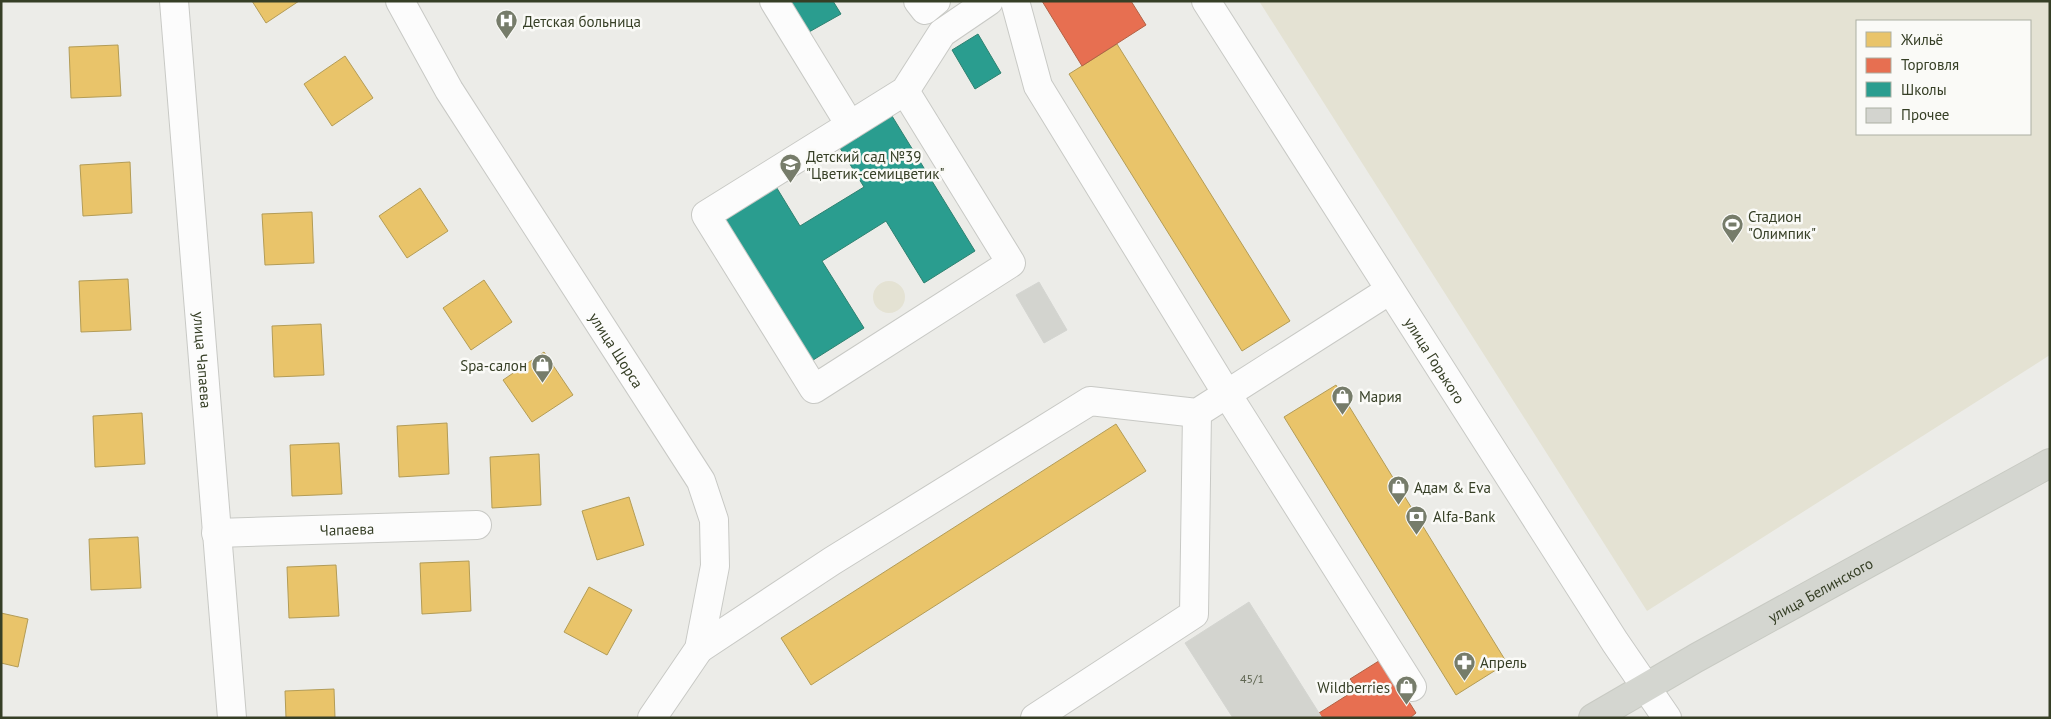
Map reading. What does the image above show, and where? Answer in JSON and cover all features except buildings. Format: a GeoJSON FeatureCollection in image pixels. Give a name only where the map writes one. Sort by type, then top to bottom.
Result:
{"type":"FeatureCollection","features":[{"type":"Feature","properties":{"kind":"main road","name":"улица Белинского"},"geometry":{"type":"LineString","coordinates":[[1593,718],[2050,463]]}},
{"type":"Feature","properties":{"kind":"street","name":"улица Чапаева"},"geometry":{"type":"LineString","coordinates":[[174,1],[232,718]]}},
{"type":"Feature","properties":{"kind":"street","name":"улица Щорса"},"geometry":{"type":"LineString","coordinates":[[400,1],[449,90],[701,481],[714,520],[715,566],[699,649],[652,718]]}},
{"type":"Feature","properties":{"kind":"street"},"geometry":{"type":"LineString","coordinates":[[774,1],[850,125]]}},
{"type":"Feature","properties":{"kind":"street"},"geometry":{"type":"LineString","coordinates":[[918,1],[925,10],[936,1]]}},
{"type":"Feature","properties":{"kind":"street"},"geometry":{"type":"LineString","coordinates":[[905,91],[1011,263],[814,389],[706,215],[905,91],[942,33],[989,1]]}},
{"type":"Feature","properties":{"kind":"street"},"geometry":{"type":"LineString","coordinates":[[1016,1],[1038,86],[1227,394],[1412,687]]}},
{"type":"Feature","properties":{"kind":"street","name":"улица Горького"},"geometry":{"type":"LineString","coordinates":[[1206,1],[1615,642],[1667,718]]}},
{"type":"Feature","properties":{"kind":"street"},"geometry":{"type":"LineString","coordinates":[[699,649],[832,561],[1090,401],[1197,413],[1390,290]]}},
{"type":"Feature","properties":{"kind":"street"},"geometry":{"type":"LineString","coordinates":[[1035,718],[1194,614],[1197,413]]}},
{"type":"Feature","properties":{"kind":"street","name":"Чапаева"},"geometry":{"type":"LineString","coordinates":[[216,533],[477,525]]}},
{"type":"Feature","properties":{"kind":"shaded area","name":"Стадион \"Олимпик\""},"geometry":{"type":"Polygon","coordinates":[[[1259,1],[2050,1],[2050,355],[1647,611],[1259,1]]]}},
{"type":"Feature","properties":{"kind":"shaded area"},"geometry":{"type":"Polygon","coordinates":[[[889,281],[895,282],[900,286],[904,291],[904,303],[900,308],[895,312],[889,313],[883,312],[878,308],[874,303],[873,297],[874,291],[878,286],[883,282],[889,281]]]}},
{"type":"Feature","properties":{"kind":"place","name":"Детская больница"},"geometry":{"type":"Point","coordinates":[507,40]}},
{"type":"Feature","properties":{"kind":"place","name":"Детский сад №39 \"Цветик-семицветик\""},"geometry":{"type":"Point","coordinates":[790,184]}},
{"type":"Feature","properties":{"kind":"place","name":"Стадион \"Олимпик\""},"geometry":{"type":"Point","coordinates":[1732,244]}},
{"type":"Feature","properties":{"kind":"place","name":"Spa-салон"},"geometry":{"type":"Point","coordinates":[543,384]}},
{"type":"Feature","properties":{"kind":"place","name":"Мария"},"geometry":{"type":"Point","coordinates":[1343,415]}},
{"type":"Feature","properties":{"kind":"place","name":"Адам & Eva"},"geometry":{"type":"Point","coordinates":[1398,506]}},
{"type":"Feature","properties":{"kind":"place","name":"Alfa-Bank"},"geometry":{"type":"Point","coordinates":[1417,535]}},
{"type":"Feature","properties":{"kind":"place","name":"Апрель"},"geometry":{"type":"Point","coordinates":[1464,681]}},
{"type":"Feature","properties":{"kind":"place","name":"Wildberries"},"geometry":{"type":"Point","coordinates":[1406,706]}}]}
